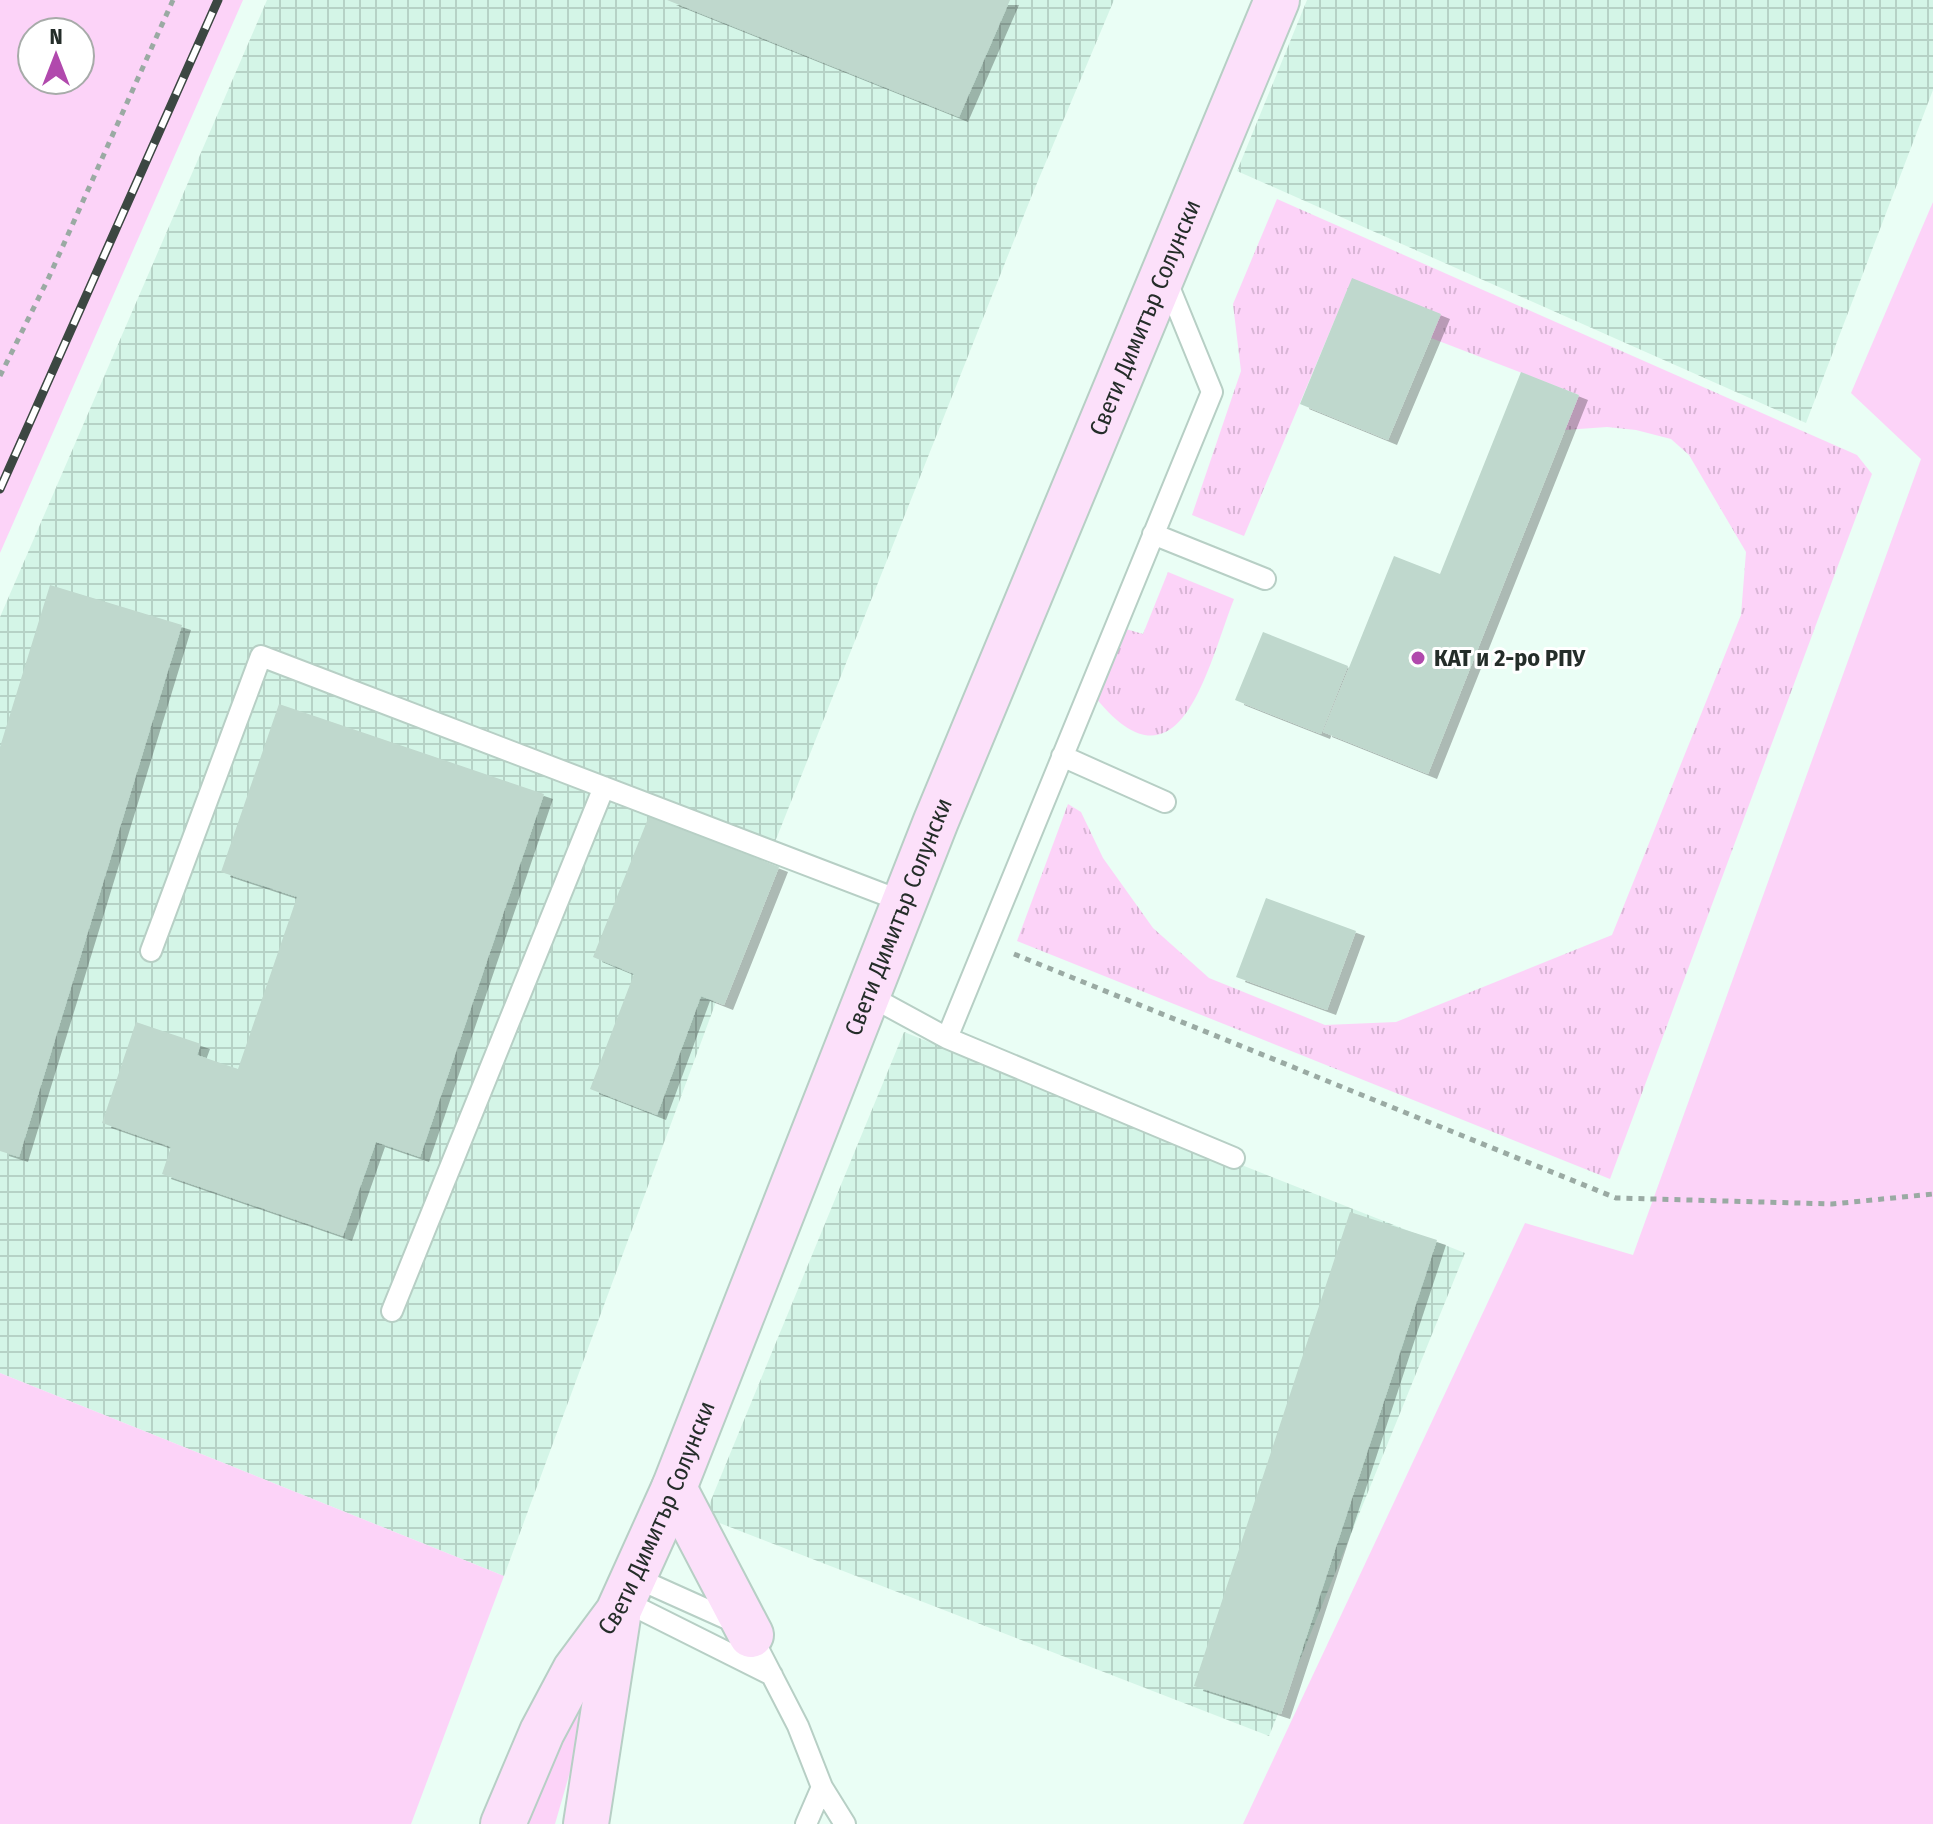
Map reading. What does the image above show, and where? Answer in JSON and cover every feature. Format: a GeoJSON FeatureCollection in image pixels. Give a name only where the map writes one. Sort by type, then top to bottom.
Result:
{"type":"FeatureCollection","features":[{"type":"Feature","properties":{"kind":"main road","name":"Свети Димитър Солунски"},"geometry":{"type":"LineString","coordinates":[[503,1824],[542,1732],[575,1670],[626,1597],[674,1488],[904,902],[1277,0]]}},
{"type":"Feature","properties":{"kind":"main road"},"geometry":{"type":"LineString","coordinates":[[674,1488],[751,1635]]}},
{"type":"Feature","properties":{"kind":"main road"},"geometry":{"type":"LineString","coordinates":[[586,1824],[626,1597]]}},
{"type":"Feature","properties":{"kind":"lane"},"geometry":{"type":"LineString","coordinates":[[947,1038],[1212,392],[1164,273]]}},
{"type":"Feature","properties":{"kind":"lane"},"geometry":{"type":"LineString","coordinates":[[1153,534],[1265,579]]}},
{"type":"Feature","properties":{"kind":"lane"},"geometry":{"type":"LineString","coordinates":[[151,951],[261,656],[904,902]]}},
{"type":"Feature","properties":{"kind":"lane"},"geometry":{"type":"LineString","coordinates":[[1062,756],[1165,802]]}},
{"type":"Feature","properties":{"kind":"lane"},"geometry":{"type":"LineString","coordinates":[[392,1311],[604,787]]}},
{"type":"Feature","properties":{"kind":"lane"},"geometry":{"type":"LineString","coordinates":[[868,995],[947,1038],[1234,1158]]}},
{"type":"Feature","properties":{"kind":"lane"},"geometry":{"type":"LineString","coordinates":[[626,1597],[732,1621],[751,1635],[822,1787],[845,1824]]}},
{"type":"Feature","properties":{"kind":"lane"},"geometry":{"type":"LineString","coordinates":[[626,1597],[772,1675]]}},
{"type":"Feature","properties":{"kind":"lane"},"geometry":{"type":"LineString","coordinates":[[806,1824],[822,1787]]}},
{"type":"Feature","properties":{"kind":"path"},"geometry":{"type":"LineString","coordinates":[[0,376],[49,277],[173,0]]}},
{"type":"Feature","properties":{"kind":"path"},"geometry":{"type":"LineString","coordinates":[[986,943],[1616,1198],[1832,1204],[1933,1194]]}},
{"type":"Feature","properties":{"kind":"shaded area"},"geometry":{"type":"Polygon","coordinates":[[[267,0],[1114,0],[1032,195],[775,842],[504,1576],[0,1373],[0,617],[267,0]]]}},
{"type":"Feature","properties":{"kind":"shaded area"},"geometry":{"type":"Polygon","coordinates":[[[1307,0],[1933,0],[1933,90],[1806,423],[1237,171],[1307,0]]]}},
{"type":"Feature","properties":{"kind":"shaded area"},"geometry":{"type":"Polygon","coordinates":[[[904,1032],[1465,1253],[1269,1736],[704,1517],[904,1032]]]}},
{"type":"Feature","properties":{"kind":"green space"},"geometry":{"type":"Polygon","coordinates":[[[0,0],[243,0],[0,553],[0,0]]]}},
{"type":"Feature","properties":{"kind":"green space"},"geometry":{"type":"Polygon","coordinates":[[[1277,199],[1857,455],[1872,474],[1610,1179],[1017,941],[1068,804],[1081,812],[1103,858],[1153,928],[1209,978],[1325,1025],[1396,1022],[1612,935],[1741,615],[1746,552],[1689,455],[1671,439],[1607,427],[1565,430],[1579,395],[1431,338],[1440,315],[1352,279],[1244,536],[1192,515],[1241,371],[1233,304],[1277,199]]]}},
{"type":"Feature","properties":{"kind":"green space"},"geometry":{"type":"Polygon","coordinates":[[[1933,202],[1933,1824],[1243,1824],[1525,1223],[1633,1255],[1921,459],[1851,393],[1933,202]]]}},
{"type":"Feature","properties":{"kind":"green space"},"geometry":{"type":"Polygon","coordinates":[[[1168,572],[1234,599],[1213,659],[1185,714],[1168,731],[1147,735],[1121,724],[1091,692],[1119,627],[1143,634],[1168,572]]]}},
{"type":"Feature","properties":{"kind":"green space"},"geometry":{"type":"Polygon","coordinates":[[[0,1373],[504,1576],[411,1824],[0,1824],[0,1373]]]}},
{"type":"Feature","properties":{"kind":"green space"},"geometry":{"type":"Polygon","coordinates":[[[576,1688],[591,1699],[555,1824],[520,1824],[576,1688]]]}},
{"type":"Feature","properties":{"kind":"building"},"geometry":{"type":"Polygon","coordinates":[[[667,0],[1010,0],[959,117],[667,0]]]}},
{"type":"Feature","properties":{"kind":"building"},"geometry":{"type":"Polygon","coordinates":[[[1352,278],[1441,314],[1388,440],[1300,404],[1352,278]]]}},
{"type":"Feature","properties":{"kind":"building"},"geometry":{"type":"Polygon","coordinates":[[[1521,372],[1579,395],[1428,774],[1323,732],[1394,556],[1440,574],[1521,372]]]}},
{"type":"Feature","properties":{"kind":"building"},"geometry":{"type":"Polygon","coordinates":[[[50,585],[182,625],[19,1157],[0,1151],[0,747],[50,585]]]}},
{"type":"Feature","properties":{"kind":"building"},"geometry":{"type":"Polygon","coordinates":[[[1263,632],[1348,666],[1321,734],[1235,700],[1263,632]]]}},
{"type":"Feature","properties":{"kind":"building"},"geometry":{"type":"Polygon","coordinates":[[[279,704],[544,794],[420,1157],[376,1142],[343,1236],[162,1174],[171,1147],[102,1123],[136,1022],[201,1044],[197,1055],[238,1069],[297,897],[221,872],[279,704]]]}},
{"type":"Feature","properties":{"kind":"building"},"geometry":{"type":"Polygon","coordinates":[[[649,816],[779,867],[724,1005],[701,996],[657,1115],[590,1089],[634,974],[593,957],[649,816]]]}},
{"type":"Feature","properties":{"kind":"building"},"geometry":{"type":"Polygon","coordinates":[[[1266,898],[1356,931],[1327,1010],[1236,977],[1266,898]]]}},
{"type":"Feature","properties":{"kind":"building"},"geometry":{"type":"Polygon","coordinates":[[[1350,1212],[1437,1240],[1281,1714],[1194,1686],[1350,1212]]]}},
{"type":"Feature","properties":{"kind":"railway"},"geometry":{"type":"LineString","coordinates":[[0,489],[218,0]]}},
{"type":"Feature","properties":{"kind":"place","name":"КАТ и 2-ро РПУ"},"geometry":{"type":"Point","coordinates":[1418,658]}}]}
